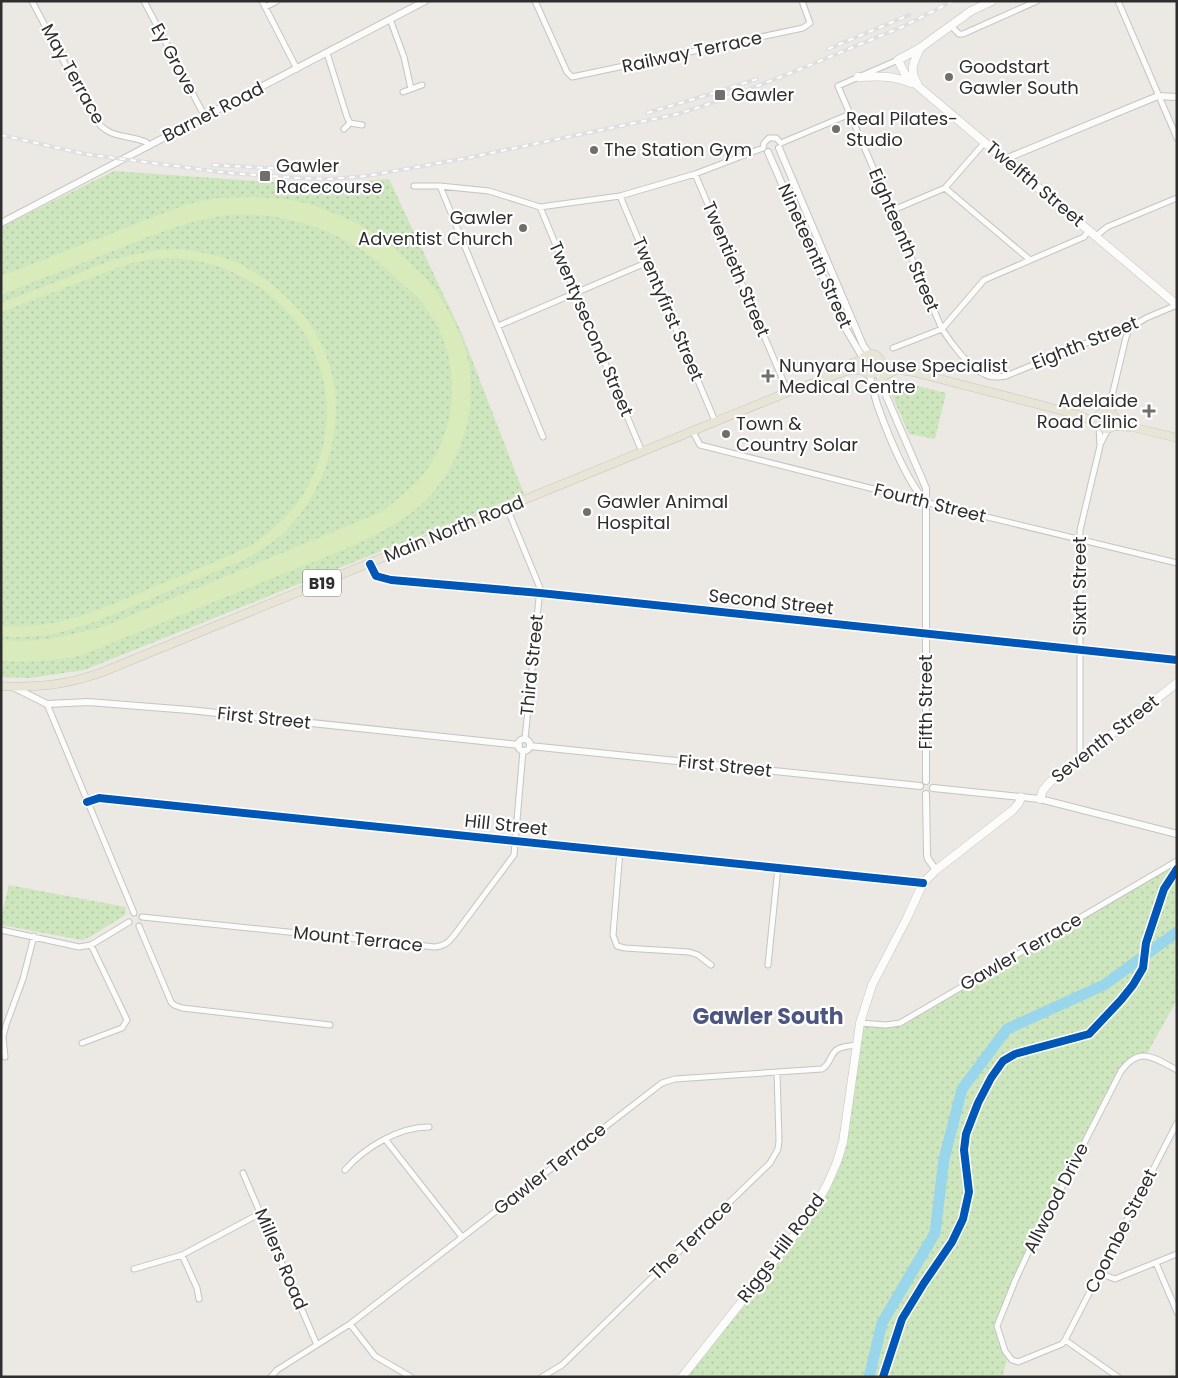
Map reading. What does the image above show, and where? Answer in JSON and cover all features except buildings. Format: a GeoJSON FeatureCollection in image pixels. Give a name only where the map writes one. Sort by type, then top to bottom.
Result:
{"type":"FeatureCollection","features":[{"type":"Feature","properties":{"kind":"main road"},"geometry":{"type":"LineString","coordinates":[[898,60],[920,48],[971,11],[992,1]]}},
{"type":"Feature","properties":{"kind":"main road"},"geometry":{"type":"LineString","coordinates":[[920,48],[912,66],[913,76],[920,86]]}},
{"type":"Feature","properties":{"kind":"main road","name":"Twelfth Street"},"geometry":{"type":"LineString","coordinates":[[898,60],[906,76],[1177,305]]}},
{"type":"Feature","properties":{"kind":"main road"},"geometry":{"type":"LineString","coordinates":[[858,77],[878,75],[897,77],[920,86]]}},
{"type":"Feature","properties":{"kind":"main road","name":"B19"},"geometry":{"type":"LineString","coordinates":[[788,392],[864,357],[876,355],[879,367]]}},
{"type":"Feature","properties":{"kind":"main road"},"geometry":{"type":"LineString","coordinates":[[864,357],[866,372]]}},
{"type":"Feature","properties":{"kind":"main road","name":"B19"},"geometry":{"type":"LineString","coordinates":[[788,392],[849,370],[866,372],[879,367],[903,366],[914,372]]}},
{"type":"Feature","properties":{"kind":"main road","name":"B19"},"geometry":{"type":"LineString","coordinates":[[879,367],[914,372],[1078,414],[1108,419],[1177,438]]}},
{"type":"Feature","properties":{"kind":"main road"},"geometry":{"type":"LineString","coordinates":[[880,382],[884,376],[896,370]]}},
{"type":"Feature","properties":{"kind":"main road","name":"Main North Road"},"geometry":{"type":"LineString","coordinates":[[1,686],[54,686],[100,673],[788,392]]}},
{"type":"Feature","properties":{"kind":"main road","name":"B19"},"geometry":{"type":"LineString","coordinates":[[1078,414],[1099,425]]}},
{"type":"Feature","properties":{"kind":"main road"},"geometry":{"type":"LineString","coordinates":[[1099,425],[1108,419]]}},
{"type":"Feature","properties":{"kind":"main road","name":"Seventh Street"},"geometry":{"type":"LineString","coordinates":[[1040,799],[1043,790],[1050,782],[1177,683]]}},
{"type":"Feature","properties":{"kind":"main road"},"geometry":{"type":"LineString","coordinates":[[856,1045],[860,1023],[872,985],[923,883],[936,870],[1013,810],[1021,797]]}},
{"type":"Feature","properties":{"kind":"main road","name":"Riggs Hill Road"},"geometry":{"type":"LineString","coordinates":[[682,1377],[808,1218],[818,1202],[837,1162],[843,1142],[856,1045]]}},
{"type":"Feature","properties":{"kind":"street","name":"May Terrace"},"geometry":{"type":"LineString","coordinates":[[32,1],[93,117],[110,134],[146,142],[149,146]]}},
{"type":"Feature","properties":{"kind":"street","name":"Ey Grove"},"geometry":{"type":"LineString","coordinates":[[144,1],[205,117]]}},
{"type":"Feature","properties":{"kind":"street"},"geometry":{"type":"LineString","coordinates":[[262,1],[297,69]]}},
{"type":"Feature","properties":{"kind":"street"},"geometry":{"type":"LineString","coordinates":[[265,7],[277,1]]}},
{"type":"Feature","properties":{"kind":"street","name":"Barnet Road"},"geometry":{"type":"LineString","coordinates":[[1,223],[425,1]]}},
{"type":"Feature","properties":{"kind":"street","name":"Railway Terrace"},"geometry":{"type":"LineString","coordinates":[[535,1],[567,72],[572,77],[804,28],[810,23],[802,1]]}},
{"type":"Feature","properties":{"kind":"street"},"geometry":{"type":"LineString","coordinates":[[950,25],[959,34],[963,34],[1038,1]]}},
{"type":"Feature","properties":{"kind":"street"},"geometry":{"type":"LineString","coordinates":[[1118,1],[1177,138]]}},
{"type":"Feature","properties":{"kind":"street"},"geometry":{"type":"LineString","coordinates":[[390,19],[402,51],[412,88]]}},
{"type":"Feature","properties":{"kind":"street"},"geometry":{"type":"LineString","coordinates":[[327,53],[343,109],[350,123]]}},
{"type":"Feature","properties":{"kind":"street"},"geometry":{"type":"LineString","coordinates":[[858,77],[898,60]]}},
{"type":"Feature","properties":{"kind":"street","name":"Eighteenth Street"},"geometry":{"type":"LineString","coordinates":[[858,77],[838,86],[942,329],[948,339],[972,366],[992,377]]}},
{"type":"Feature","properties":{"kind":"street"},"geometry":{"type":"LineString","coordinates":[[402,92],[422,85]]}},
{"type":"Feature","properties":{"kind":"street"},"geometry":{"type":"LineString","coordinates":[[1005,159],[1158,96],[1177,97]]}},
{"type":"Feature","properties":{"kind":"street"},"geometry":{"type":"LineString","coordinates":[[414,186],[489,190],[540,207],[620,196],[695,174],[766,150],[775,152],[780,146],[850,114]]}},
{"type":"Feature","properties":{"kind":"street"},"geometry":{"type":"LineString","coordinates":[[350,123],[362,125]]}},
{"type":"Feature","properties":{"kind":"street"},"geometry":{"type":"LineString","coordinates":[[344,129],[350,123]]}},
{"type":"Feature","properties":{"kind":"street"},"geometry":{"type":"LineString","coordinates":[[766,150],[764,143],[769,138],[776,138],[780,146]]}},
{"type":"Feature","properties":{"kind":"street"},"geometry":{"type":"LineString","coordinates":[[892,211],[945,188],[985,142]]}},
{"type":"Feature","properties":{"kind":"street","name":"Nineteenth Street"},"geometry":{"type":"LineString","coordinates":[[780,146],[863,345],[864,357]]}},
{"type":"Feature","properties":{"kind":"street","name":"Nineteenth Street"},"geometry":{"type":"LineString","coordinates":[[766,150],[844,326],[864,357]]}},
{"type":"Feature","properties":{"kind":"street","name":"Twentieth Street"},"geometry":{"type":"LineString","coordinates":[[695,174],[788,392]]}},
{"type":"Feature","properties":{"kind":"street"},"geometry":{"type":"LineString","coordinates":[[440,186],[543,437]]}},
{"type":"Feature","properties":{"kind":"street"},"geometry":{"type":"LineString","coordinates":[[945,188],[1029,259]]}},
{"type":"Feature","properties":{"kind":"street","name":"Twentyfirst Street"},"geometry":{"type":"LineString","coordinates":[[620,196],[715,421]]}},
{"type":"Feature","properties":{"kind":"street"},"geometry":{"type":"LineString","coordinates":[[1096,236],[1107,226],[1177,198]]}},
{"type":"Feature","properties":{"kind":"street","name":"Twentysecond Street"},"geometry":{"type":"LineString","coordinates":[[540,207],[642,452]]}},
{"type":"Feature","properties":{"kind":"street"},"geometry":{"type":"LineString","coordinates":[[893,348],[942,329],[984,280],[1029,259],[1084,237],[1089,230]]}},
{"type":"Feature","properties":{"kind":"street"},"geometry":{"type":"LineString","coordinates":[[498,326],[648,262]]}},
{"type":"Feature","properties":{"kind":"street","name":"Eighth Street"},"geometry":{"type":"LineString","coordinates":[[992,377],[1006,376],[1111,333],[1130,328],[1146,318],[1177,305]]}},
{"type":"Feature","properties":{"kind":"street","name":"Sixth Street"},"geometry":{"type":"LineString","coordinates":[[1080,758],[1080,530],[1108,419],[1126,337],[1130,328]]}},
{"type":"Feature","properties":{"kind":"street","name":"Fifth Street"},"geometry":{"type":"LineString","coordinates":[[879,367],[880,382],[926,488],[926,781]]}},
{"type":"Feature","properties":{"kind":"street"},"geometry":{"type":"LineString","coordinates":[[866,372],[894,446],[914,488],[925,502]]}},
{"type":"Feature","properties":{"kind":"street","name":"Sixth Street"},"geometry":{"type":"LineString","coordinates":[[1099,425],[1100,446]]}},
{"type":"Feature","properties":{"kind":"street","name":"Fourth Street"},"geometry":{"type":"LineString","coordinates":[[692,430],[700,445],[1177,563]]}},
{"type":"Feature","properties":{"kind":"street","name":"Third Street"},"geometry":{"type":"LineString","coordinates":[[507,508],[540,588],[525,740]]}},
{"type":"Feature","properties":{"kind":"street","name":"Second Street"},"geometry":{"type":"LineString","coordinates":[[370,564],[376,576],[382,578],[1177,660]]}},
{"type":"Feature","properties":{"kind":"street","name":"First Street"},"geometry":{"type":"LineString","coordinates":[[13,687],[47,704],[88,702],[189,710],[518,745]]}},
{"type":"Feature","properties":{"kind":"street"},"geometry":{"type":"LineString","coordinates":[[47,704],[134,913]]}},
{"type":"Feature","properties":{"kind":"street"},"geometry":{"type":"LineString","coordinates":[[520,741],[529,741],[530,746],[528,750],[523,751],[520,750],[518,745],[520,741]]}},
{"type":"Feature","properties":{"kind":"street","name":"First Street"},"geometry":{"type":"LineString","coordinates":[[530,746],[920,786]]}},
{"type":"Feature","properties":{"kind":"street"},"geometry":{"type":"LineString","coordinates":[[516,840],[523,751]]}},
{"type":"Feature","properties":{"kind":"street"},"geometry":{"type":"LineString","coordinates":[[926,794],[921,791],[920,786],[922,783],[926,781],[931,783],[933,788]]}},
{"type":"Feature","properties":{"kind":"street"},"geometry":{"type":"LineString","coordinates":[[926,794],[930,793],[933,788]]}},
{"type":"Feature","properties":{"kind":"street"},"geometry":{"type":"LineString","coordinates":[[933,788],[1040,799],[1177,834]]}},
{"type":"Feature","properties":{"kind":"street"},"geometry":{"type":"LineString","coordinates":[[926,794],[927,854],[928,859],[936,870]]}},
{"type":"Feature","properties":{"kind":"street","name":"Hill Street"},"geometry":{"type":"LineString","coordinates":[[88,802],[99,798],[923,883]]}},
{"type":"Feature","properties":{"kind":"street","name":"Mount Terrace"},"geometry":{"type":"LineString","coordinates":[[142,917],[434,947],[443,946],[456,934],[514,855],[516,840]]}},
{"type":"Feature","properties":{"kind":"street"},"geometry":{"type":"LineString","coordinates":[[620,852],[614,935],[616,946],[689,952],[698,955],[711,965]]}},
{"type":"Feature","properties":{"kind":"street","name":"Gawler Terrace"},"geometry":{"type":"LineString","coordinates":[[860,1023],[886,1025],[900,1023],[1177,861]]}},
{"type":"Feature","properties":{"kind":"street"},"geometry":{"type":"LineString","coordinates":[[768,965],[778,867]]}},
{"type":"Feature","properties":{"kind":"street"},"geometry":{"type":"LineString","coordinates":[[129,922],[134,927],[139,926],[143,922],[139,913],[134,913]]}},
{"type":"Feature","properties":{"kind":"street"},"geometry":{"type":"LineString","coordinates":[[1,930],[79,947],[91,945],[129,922],[130,916],[134,913]]}},
{"type":"Feature","properties":{"kind":"street"},"geometry":{"type":"LineString","coordinates":[[139,926],[171,1002],[174,1005],[182,1008],[330,1025]]}},
{"type":"Feature","properties":{"kind":"street"},"geometry":{"type":"LineString","coordinates":[[4,1057],[4,1031],[24,979],[34,936]]}},
{"type":"Feature","properties":{"kind":"street"},"geometry":{"type":"LineString","coordinates":[[82,1043],[122,1028],[127,1020],[91,945]]}},
{"type":"Feature","properties":{"kind":"street","name":"Gawler Terrace"},"geometry":{"type":"LineString","coordinates":[[271,1377],[277,1370],[350,1324],[662,1083],[675,1079],[822,1069],[828,1065],[838,1049],[856,1045]]}},
{"type":"Feature","properties":{"kind":"street","name":"Allwood Drive"},"geometry":{"type":"LineString","coordinates":[[1065,1340],[1062,1344],[1018,1362],[1008,1357],[997,1326],[1015,1281],[1121,1071],[1135,1057],[1146,1055],[1177,1070]]}},
{"type":"Feature","properties":{"kind":"street","name":"The Terrace"},"geometry":{"type":"LineString","coordinates":[[542,1377],[562,1365],[770,1163],[778,1149],[779,1141],[777,1072]]}},
{"type":"Feature","properties":{"kind":"street","name":"Coombe Street"},"geometry":{"type":"LineString","coordinates":[[1065,1340],[1177,1123]]}},
{"type":"Feature","properties":{"kind":"street"},"geometry":{"type":"LineString","coordinates":[[345,1170],[372,1147],[386,1139],[416,1127],[430,1127]]}},
{"type":"Feature","properties":{"kind":"street"},"geometry":{"type":"LineString","coordinates":[[386,1139],[462,1237]]}},
{"type":"Feature","properties":{"kind":"street","name":"Millers Road"},"geometry":{"type":"LineString","coordinates":[[243,1173],[317,1345]]}},
{"type":"Feature","properties":{"kind":"street"},"geometry":{"type":"LineString","coordinates":[[134,1269],[182,1256],[261,1213]]}},
{"type":"Feature","properties":{"kind":"street"},"geometry":{"type":"LineString","coordinates":[[1099,1273],[1115,1279],[1177,1254]]}},
{"type":"Feature","properties":{"kind":"street"},"geometry":{"type":"LineString","coordinates":[[182,1256],[197,1288],[199,1300]]}},
{"type":"Feature","properties":{"kind":"street"},"geometry":{"type":"LineString","coordinates":[[1156,1262],[1177,1312]]}},
{"type":"Feature","properties":{"kind":"street"},"geometry":{"type":"LineString","coordinates":[[350,1324],[378,1359],[411,1377]]}},
{"type":"Feature","properties":{"kind":"street"},"geometry":{"type":"LineString","coordinates":[[1065,1340],[1118,1377]]}},
{"type":"Feature","properties":{"kind":"green space"},"geometry":{"type":"Polygon","coordinates":[[[114,171],[313,185],[389,179],[462,334],[524,494],[84,670],[30,678],[1,677],[1,227],[114,171]]]}},
{"type":"Feature","properties":{"kind":"green space","name":"Gawler Racecourse"},"geometry":{"type":"Polygon","coordinates":[[[255,197],[286,199],[305,203],[339,215],[379,236],[428,280],[442,300],[462,338],[469,367],[471,392],[469,416],[454,462],[441,483],[425,501],[391,526],[356,544],[83,655],[42,661],[1,661],[1,640],[40,640],[105,626],[381,512],[415,483],[437,454],[445,434],[450,413],[451,371],[447,351],[429,312],[412,292],[381,264],[345,240],[318,228],[271,216],[235,215],[215,217],[159,233],[1,295],[1,276],[187,204],[217,198],[255,197]]]}},
{"type":"Feature","properties":{"kind":"green space"},"geometry":{"type":"Polygon","coordinates":[[[180,249],[219,256],[238,263],[256,273],[290,301],[312,326],[328,360],[334,386],[336,412],[327,464],[316,488],[302,511],[285,532],[244,560],[113,615],[77,628],[39,636],[1,636],[1,626],[43,624],[84,615],[124,600],[252,545],[285,518],[301,498],[315,472],[323,445],[327,418],[325,391],[319,364],[308,339],[292,316],[261,288],[229,270],[193,260],[168,258],[148,260],[128,264],[1,312],[1,303],[115,259],[157,250],[180,249]]]}},
{"type":"Feature","properties":{"kind":"green space"},"geometry":{"type":"Polygon","coordinates":[[[893,380],[946,393],[935,439],[909,434],[889,389],[893,380]]]}},
{"type":"Feature","properties":{"kind":"green space"},"geometry":{"type":"Polygon","coordinates":[[[1177,861],[1177,1000],[1146,1055],[1126,1065],[1028,1253],[997,1326],[1008,1357],[1002,1377],[682,1377],[808,1218],[837,1162],[860,1023],[894,1025],[1177,861]]]}},
{"type":"Feature","properties":{"kind":"green space"},"geometry":{"type":"Polygon","coordinates":[[[9,885],[126,907],[125,915],[82,940],[1,925],[9,885]]]}},
{"type":"Feature","properties":{"kind":"waterway"},"geometry":{"type":"LineString","coordinates":[[869,1377],[882,1323],[935,1233],[944,1159],[962,1089],[1007,1029],[1104,985],[1177,932]]}},
{"type":"Feature","properties":{"kind":"railway"},"geometry":{"type":"LineString","coordinates":[[1,135],[85,154],[228,173],[330,179],[367,176],[467,158],[678,114],[724,99],[793,72],[902,27],[953,1]]}},
{"type":"Feature","properties":{"kind":"railway"},"geometry":{"type":"LineString","coordinates":[[828,49],[909,15]]}},
{"type":"Feature","properties":{"kind":"railway"},"geometry":{"type":"LineString","coordinates":[[647,113],[757,79]]}},
{"type":"Feature","properties":{"kind":"railway"},"geometry":{"type":"LineString","coordinates":[[213,165],[323,171]]}},
{"type":"Feature","properties":{"kind":"cycle path"},"geometry":{"type":"LineString","coordinates":[[370,564],[376,576],[391,580],[540,593],[1177,660]]}},
{"type":"Feature","properties":{"kind":"cycle path"},"geometry":{"type":"LineString","coordinates":[[87,802],[99,798],[923,883]]}},
{"type":"Feature","properties":{"kind":"cycle path"},"geometry":{"type":"LineString","coordinates":[[883,1377],[902,1319],[952,1242],[963,1219],[969,1192],[964,1150],[966,1134],[978,1103],[991,1078],[1003,1061],[1015,1054],[1089,1034],[1121,1000],[1143,968],[1146,943],[1164,889],[1177,869]]}},
{"type":"Feature","properties":{"kind":"place","name":"Goodstart Gawler South"},"geometry":{"type":"Point","coordinates":[949,77]}},
{"type":"Feature","properties":{"kind":"place","name":"Gawler"},"geometry":{"type":"Point","coordinates":[720,95]}},
{"type":"Feature","properties":{"kind":"place","name":"Real Pilates- Studio"},"geometry":{"type":"Point","coordinates":[836,129]}},
{"type":"Feature","properties":{"kind":"place","name":"The Station Gym"},"geometry":{"type":"Point","coordinates":[594,150]}},
{"type":"Feature","properties":{"kind":"place","name":"Gawler Racecourse"},"geometry":{"type":"Point","coordinates":[265,176]}},
{"type":"Feature","properties":{"kind":"place","name":"Gawler Adventist Church"},"geometry":{"type":"Point","coordinates":[523,228]}},
{"type":"Feature","properties":{"kind":"place","name":"Nunyara House Specialist Medical Centre"},"geometry":{"type":"Point","coordinates":[768,376]}},
{"type":"Feature","properties":{"kind":"place","name":"Adelaide Road Clinic"},"geometry":{"type":"Point","coordinates":[1149,411]}},
{"type":"Feature","properties":{"kind":"place","name":"Town & Country Solar"},"geometry":{"type":"Point","coordinates":[726,434]}},
{"type":"Feature","properties":{"kind":"place","name":"Gawler Animal Hospital"},"geometry":{"type":"Point","coordinates":[587,512]}},
{"type":"Feature","properties":{"kind":"district","name":"Gawler South"},"geometry":{"type":"Point","coordinates":[768,1016]}}]}
